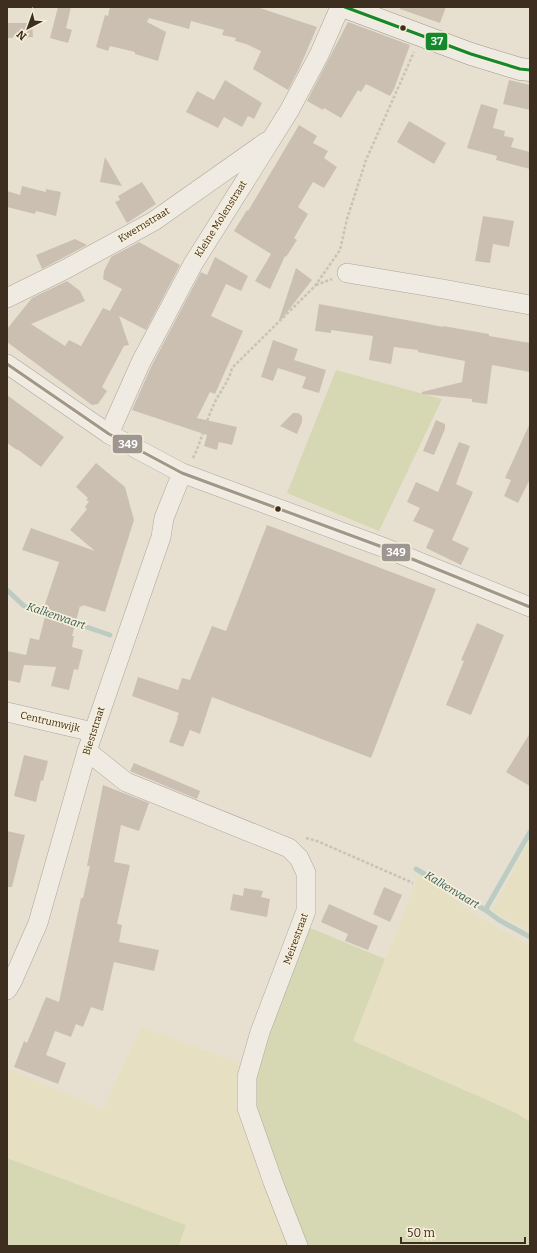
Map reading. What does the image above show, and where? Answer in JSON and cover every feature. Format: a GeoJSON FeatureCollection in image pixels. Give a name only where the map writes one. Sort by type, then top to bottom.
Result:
{"type":"FeatureCollection","features":[{"type":"Feature","properties":{"kind":"main road"},"geometry":{"type":"LineString","coordinates":[[351,8],[471,54],[520,69],[530,70]]}},
{"type":"Feature","properties":{"kind":"street","name":"Kleine Molenstraat"},"geometry":{"type":"LineString","coordinates":[[109,434],[141,362],[193,264],[289,111],[319,55],[351,8]]}},
{"type":"Feature","properties":{"kind":"street","name":"Kwernstraat"},"geometry":{"type":"LineString","coordinates":[[7,298],[66,269],[154,221],[272,137]]}},
{"type":"Feature","properties":{"kind":"street"},"geometry":{"type":"LineString","coordinates":[[347,273],[530,305]]}},
{"type":"Feature","properties":{"kind":"street"},"geometry":{"type":"LineString","coordinates":[[7,364],[109,434],[182,472],[385,548],[530,607]]}},
{"type":"Feature","properties":{"kind":"street","name":"Bieststraat"},"geometry":{"type":"LineString","coordinates":[[7,990],[38,923],[93,732],[161,537],[164,518],[182,472]]}},
{"type":"Feature","properties":{"kind":"street","name":"Centrumwijk"},"geometry":{"type":"LineString","coordinates":[[7,712],[93,732]]}},
{"type":"Feature","properties":{"kind":"street"},"geometry":{"type":"LineString","coordinates":[[87,751],[126,782],[289,848]]}},
{"type":"Feature","properties":{"kind":"street","name":"Meirestraat"},"geometry":{"type":"LineString","coordinates":[[289,848],[298,858],[306,873],[306,911],[260,1032],[247,1077],[248,1108],[273,1182],[298,1246]]}},
{"type":"Feature","properties":{"kind":"path"},"geometry":{"type":"LineString","coordinates":[[182,472],[192,459],[199,445],[215,403],[230,378],[232,368],[315,286],[340,250],[347,219],[366,160],[413,56],[420,34]]}},
{"type":"Feature","properties":{"kind":"path"},"geometry":{"type":"LineString","coordinates":[[289,848],[304,838],[317,841],[413,883]]}},
{"type":"Feature","properties":{"kind":"shaded area"},"geometry":{"type":"Polygon","coordinates":[[[530,840],[530,930],[498,915],[494,911],[494,907],[530,840]]]}},
{"type":"Feature","properties":{"kind":"shaded area"},"geometry":{"type":"Polygon","coordinates":[[[419,874],[477,916],[530,946],[530,1122],[516,1113],[353,1041],[419,874]]]}},
{"type":"Feature","properties":{"kind":"shaded area"},"geometry":{"type":"Polygon","coordinates":[[[141,1027],[242,1064],[292,1246],[179,1246],[186,1225],[7,1158],[7,1068],[103,1110],[141,1027]]]}},
{"type":"Feature","properties":{"kind":"green space"},"geometry":{"type":"Polygon","coordinates":[[[336,370],[442,399],[379,531],[287,493],[336,370]]]}},
{"type":"Feature","properties":{"kind":"green space"},"geometry":{"type":"Polygon","coordinates":[[[308,927],[385,959],[353,1041],[516,1113],[530,1122],[530,1246],[305,1246],[269,1151],[253,1093],[259,1054],[308,927]]]}},
{"type":"Feature","properties":{"kind":"green space"},"geometry":{"type":"Polygon","coordinates":[[[7,1158],[186,1225],[179,1246],[7,1246],[7,1158]]]}},
{"type":"Feature","properties":{"kind":"building"},"geometry":{"type":"Polygon","coordinates":[[[58,7],[71,7],[66,28],[72,30],[68,43],[50,38],[58,7]]]}},
{"type":"Feature","properties":{"kind":"building"},"geometry":{"type":"Polygon","coordinates":[[[110,7],[257,7],[317,27],[299,69],[288,90],[253,69],[261,51],[235,41],[236,38],[222,35],[224,30],[191,21],[189,29],[149,18],[147,22],[166,32],[158,61],[135,54],[135,52],[110,46],[108,51],[96,47],[105,15],[108,16],[110,7]]]}},
{"type":"Feature","properties":{"kind":"building"},"geometry":{"type":"Polygon","coordinates":[[[400,7],[446,7],[440,23],[400,9],[400,7]]]}},
{"type":"Feature","properties":{"kind":"building"},"geometry":{"type":"Polygon","coordinates":[[[348,22],[410,45],[390,96],[366,84],[361,92],[358,90],[341,118],[324,108],[323,110],[307,101],[348,22]]]}},
{"type":"Feature","properties":{"kind":"building"},"geometry":{"type":"Polygon","coordinates":[[[7,23],[32,23],[33,37],[7,38],[7,23]]]}},
{"type":"Feature","properties":{"kind":"building"},"geometry":{"type":"Polygon","coordinates":[[[225,80],[262,103],[254,119],[248,116],[242,127],[224,117],[218,128],[186,112],[197,91],[214,100],[225,80]]]}},
{"type":"Feature","properties":{"kind":"building"},"geometry":{"type":"Polygon","coordinates":[[[509,80],[530,85],[530,110],[503,104],[509,80]]]}},
{"type":"Feature","properties":{"kind":"building"},"geometry":{"type":"Polygon","coordinates":[[[481,104],[498,109],[493,128],[505,131],[504,136],[514,138],[511,147],[530,152],[530,169],[496,160],[497,156],[467,148],[481,104]]]}},
{"type":"Feature","properties":{"kind":"building"},"geometry":{"type":"Polygon","coordinates":[[[409,121],[446,143],[434,164],[397,142],[409,121]]]}},
{"type":"Feature","properties":{"kind":"building"},"geometry":{"type":"Polygon","coordinates":[[[299,125],[317,136],[313,143],[328,151],[324,158],[337,167],[324,188],[313,182],[298,207],[308,214],[294,238],[297,240],[286,257],[285,256],[270,289],[255,281],[271,254],[234,231],[247,210],[248,211],[299,125]]]}},
{"type":"Feature","properties":{"kind":"building"},"geometry":{"type":"Polygon","coordinates":[[[105,157],[122,186],[100,182],[105,157]]]}},
{"type":"Feature","properties":{"kind":"building"},"geometry":{"type":"Polygon","coordinates":[[[142,182],[156,204],[127,223],[115,202],[120,200],[118,196],[142,182]]]}},
{"type":"Feature","properties":{"kind":"building"},"geometry":{"type":"Polygon","coordinates":[[[22,186],[46,192],[46,189],[61,192],[56,216],[36,211],[35,214],[7,207],[7,191],[20,195],[22,186]]]}},
{"type":"Feature","properties":{"kind":"building"},"geometry":{"type":"Polygon","coordinates":[[[483,216],[514,221],[509,247],[493,244],[490,263],[475,261],[483,216]]]}},
{"type":"Feature","properties":{"kind":"building"},"geometry":{"type":"Polygon","coordinates":[[[75,239],[87,245],[42,269],[36,255],[75,239]]]}},
{"type":"Feature","properties":{"kind":"building"},"geometry":{"type":"Polygon","coordinates":[[[139,242],[180,265],[146,330],[119,316],[129,345],[124,346],[102,387],[107,391],[98,404],[92,405],[7,342],[7,329],[32,298],[67,281],[80,291],[85,301],[31,324],[65,346],[69,340],[81,346],[103,308],[110,311],[122,289],[103,279],[104,271],[111,257],[139,242]]]}},
{"type":"Feature","properties":{"kind":"building"},"geometry":{"type":"Polygon","coordinates":[[[215,257],[248,276],[241,291],[226,284],[211,316],[243,331],[215,394],[210,392],[197,418],[237,427],[232,445],[219,442],[217,450],[204,446],[207,435],[132,410],[151,367],[201,272],[207,275],[215,257]]]}},
{"type":"Feature","properties":{"kind":"building"},"geometry":{"type":"Polygon","coordinates":[[[296,268],[312,280],[281,320],[279,320],[296,268]]]}},
{"type":"Feature","properties":{"kind":"building"},"geometry":{"type":"Polygon","coordinates":[[[319,304],[489,334],[489,336],[530,343],[530,372],[492,365],[487,404],[472,402],[472,399],[422,394],[422,392],[462,382],[465,361],[418,352],[418,350],[394,347],[391,364],[369,360],[373,336],[331,330],[331,333],[315,331],[319,304]]]}},
{"type":"Feature","properties":{"kind":"building"},"geometry":{"type":"Polygon","coordinates":[[[273,340],[298,349],[294,360],[326,370],[319,393],[302,388],[306,377],[278,368],[273,381],[261,377],[273,340]]]}},
{"type":"Feature","properties":{"kind":"building"},"geometry":{"type":"Polygon","coordinates":[[[7,395],[64,437],[41,467],[7,443],[7,395]]]}},
{"type":"Feature","properties":{"kind":"building"},"geometry":{"type":"Polygon","coordinates":[[[293,413],[298,413],[302,416],[302,422],[297,434],[280,426],[293,413]]]}},
{"type":"Feature","properties":{"kind":"building"},"geometry":{"type":"Polygon","coordinates":[[[436,420],[445,424],[445,429],[434,455],[423,451],[436,420]]]}},
{"type":"Feature","properties":{"kind":"building"},"geometry":{"type":"Polygon","coordinates":[[[530,423],[530,479],[518,503],[504,496],[511,480],[505,478],[530,423]]]}},
{"type":"Feature","properties":{"kind":"building"},"geometry":{"type":"Polygon","coordinates":[[[459,442],[470,446],[456,484],[473,492],[452,540],[469,548],[461,565],[426,548],[434,530],[413,521],[420,508],[407,502],[416,482],[438,492],[459,442]]]}},
{"type":"Feature","properties":{"kind":"building"},"geometry":{"type":"Polygon","coordinates":[[[96,463],[125,487],[134,520],[105,612],[83,605],[82,607],[80,606],[72,636],[74,636],[72,647],[83,650],[78,670],[74,669],[69,690],[51,686],[56,667],[24,665],[20,683],[7,680],[7,651],[26,655],[30,638],[39,640],[48,605],[45,604],[59,562],[22,550],[31,528],[95,551],[70,530],[87,509],[85,507],[89,501],[86,500],[88,498],[76,487],[96,463]]]}},
{"type":"Feature","properties":{"kind":"building"},"geometry":{"type":"Polygon","coordinates":[[[267,525],[436,589],[371,758],[212,697],[200,734],[190,730],[183,747],[169,742],[179,713],[132,696],[138,677],[178,690],[182,678],[190,680],[212,626],[226,631],[267,525]]]}},
{"type":"Feature","properties":{"kind":"building"},"geometry":{"type":"Polygon","coordinates":[[[477,623],[504,635],[471,715],[446,705],[464,661],[461,660],[477,623]]]}},
{"type":"Feature","properties":{"kind":"building"},"geometry":{"type":"Polygon","coordinates":[[[530,733],[530,786],[506,772],[530,733]]]}},
{"type":"Feature","properties":{"kind":"building"},"geometry":{"type":"Polygon","coordinates":[[[24,755],[48,761],[43,781],[41,780],[36,802],[14,796],[24,755]]]}},
{"type":"Feature","properties":{"kind":"building"},"geometry":{"type":"Polygon","coordinates":[[[134,763],[200,791],[197,799],[130,771],[134,763]]]}},
{"type":"Feature","properties":{"kind":"building"},"geometry":{"type":"Polygon","coordinates":[[[103,785],[149,803],[139,831],[121,825],[114,862],[130,865],[117,924],[122,925],[119,942],[159,950],[154,971],[114,962],[103,1011],[91,1007],[83,1027],[76,1024],[71,1037],[55,1031],[46,1055],[66,1063],[58,1084],[14,1067],[24,1041],[27,1043],[46,997],[59,1002],[81,898],[83,898],[90,866],[87,866],[103,785]]]}},
{"type":"Feature","properties":{"kind":"building"},"geometry":{"type":"Polygon","coordinates":[[[7,831],[25,835],[12,887],[7,887],[7,831]]]}},
{"type":"Feature","properties":{"kind":"building"},"geometry":{"type":"Polygon","coordinates":[[[384,887],[402,895],[390,922],[373,914],[384,887]]]}},
{"type":"Feature","properties":{"kind":"building"},"geometry":{"type":"Polygon","coordinates":[[[244,888],[263,891],[261,897],[270,899],[267,917],[230,910],[233,894],[243,896],[244,888]]]}},
{"type":"Feature","properties":{"kind":"building"},"geometry":{"type":"Polygon","coordinates":[[[329,904],[378,926],[368,950],[345,941],[348,934],[321,922],[329,904]]]}},
{"type":"Feature","properties":{"kind":"waterway","name":"Kalkenvaart"},"geometry":{"type":"LineString","coordinates":[[7,590],[24,606],[52,616]]}},
{"type":"Feature","properties":{"kind":"waterway","name":"Kalkenvaart"},"geometry":{"type":"LineString","coordinates":[[69,621],[110,635]]}},
{"type":"Feature","properties":{"kind":"waterway"},"geometry":{"type":"LineString","coordinates":[[487,911],[487,907],[530,832]]}},
{"type":"Feature","properties":{"kind":"waterway","name":"Kalkenvaart"},"geometry":{"type":"LineString","coordinates":[[416,869],[487,911],[499,920],[530,937]]}},
{"type":"Feature","properties":{"kind":"transit line","name":"37"},"geometry":{"type":"LineString","coordinates":[[345,7],[471,54],[520,69],[530,70]]}},
{"type":"Feature","properties":{"kind":"transit line","name":"349"},"geometry":{"type":"LineString","coordinates":[[7,364],[109,434],[182,473],[385,548],[530,607]]}}]}
